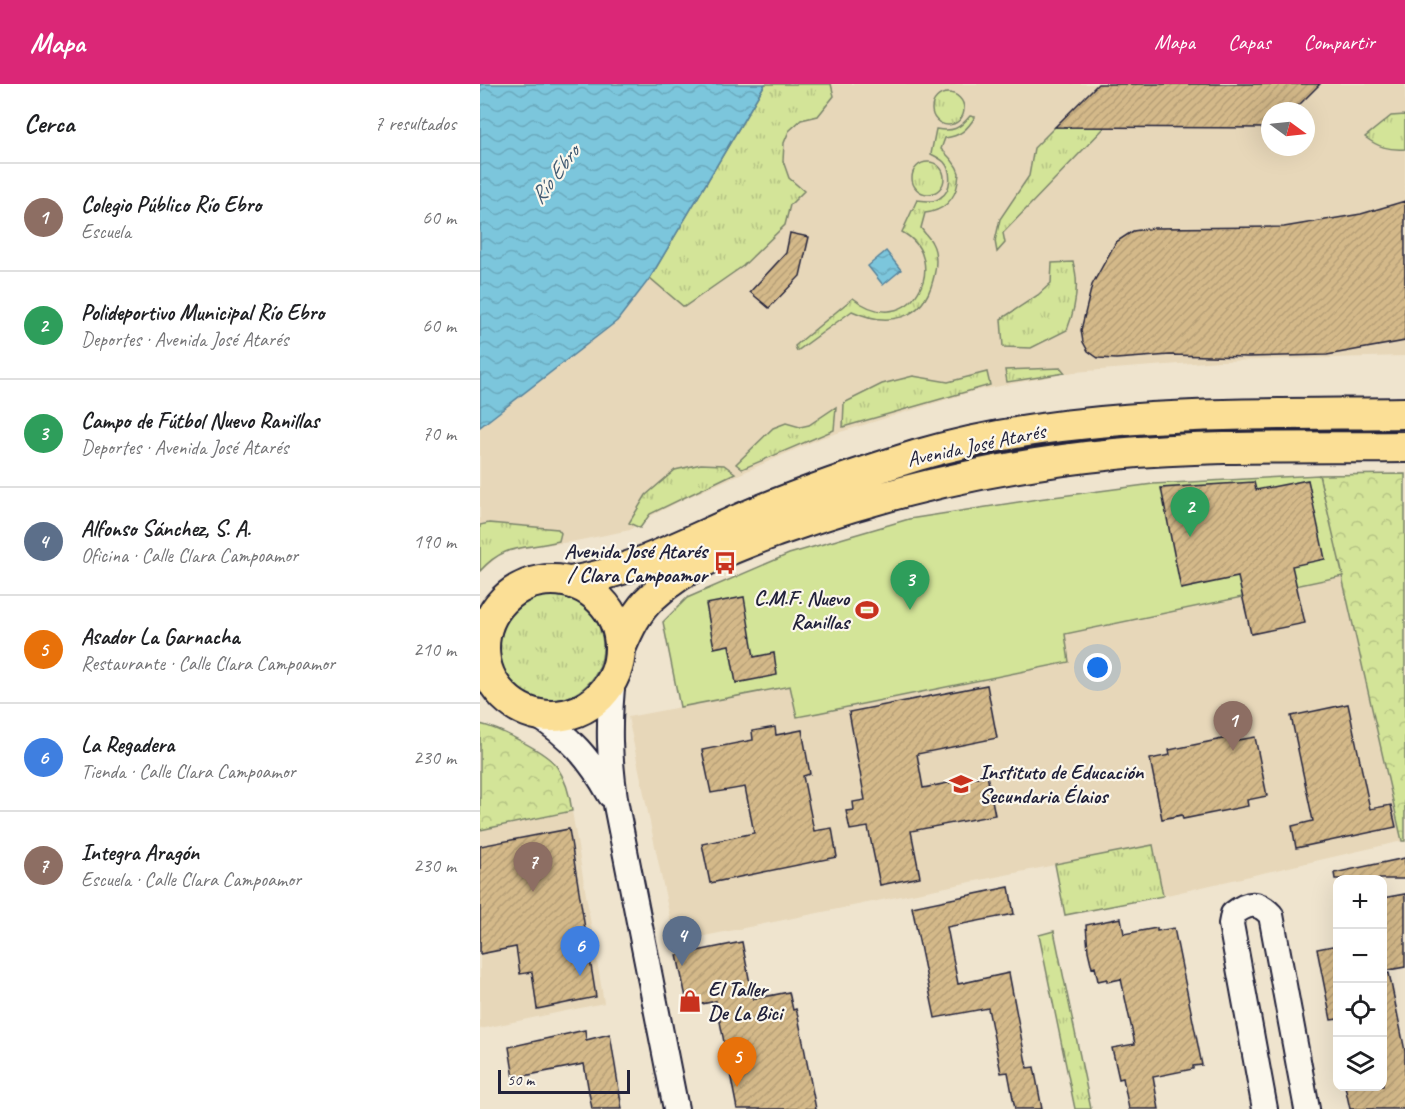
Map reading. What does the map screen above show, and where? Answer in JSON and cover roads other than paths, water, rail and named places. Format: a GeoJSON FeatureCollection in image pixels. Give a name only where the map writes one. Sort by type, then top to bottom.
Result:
{"type":"FeatureCollection","features":[{"type":"Feature","properties":{"kind":"main road","name":"Avenida José Atarés"},"geometry":{"type":"LineString","coordinates":[[570,582],[623,569],[842,479],[921,454],[987,438],[1074,425],[1146,419],[1240,415],[1405,413]]}},
{"type":"Feature","properties":{"kind":"main road","name":"Avenida José Atarés"},"geometry":{"type":"LineString","coordinates":[[620,649],[635,616],[644,604],[661,588],[687,571],[756,539],[888,496],[966,477],[1116,454],[1237,449],[1405,447]]}},
{"type":"Feature","properties":{"kind":"main road"},"geometry":{"type":"LineString","coordinates":[[553,580],[570,582],[590,591],[606,607],[616,627],[620,649],[613,678],[599,697],[580,710],[566,715],[535,714],[493,695],[483,650],[484,626],[502,602],[521,587],[553,580]]}},
{"type":"Feature","properties":{"kind":"street"},"geometry":{"type":"LineString","coordinates":[[613,678],[608,725],[616,805],[676,1109]]}},
{"type":"Feature","properties":{"kind":"street"},"geometry":{"type":"LineString","coordinates":[[535,714],[572,742],[600,777],[616,805]]}},
{"type":"Feature","properties":{"kind":"street"},"geometry":{"type":"LineString","coordinates":[[1265,1109],[1231,924],[1233,914],[1242,907],[1253,905],[1263,907],[1271,915],[1307,1109]]}},
{"type":"Feature","properties":{"kind":"water","name":"Río Ebro"},"geometry":{"type":"Polygon","coordinates":[[[480,84],[765,84],[650,278],[617,321],[480,427],[480,84]]]}},
{"type":"Feature","properties":{"kind":"water"},"geometry":{"type":"Polygon","coordinates":[[[886,251],[901,270],[883,285],[868,266],[886,251]]]}},
{"type":"Feature","properties":{"kind":"place","name":"Polideportivo Municipal Río Ebro"},"geometry":{"type":"Point","coordinates":[1190,537]}},
{"type":"Feature","properties":{"kind":"place","name":"Avenida José Atarés / Clara Campoamor"},"geometry":{"type":"Point","coordinates":[725,563]}},
{"type":"Feature","properties":{"kind":"place","name":"C.M.F. Nuevo Ranillas"},"geometry":{"type":"Point","coordinates":[867,610]}},
{"type":"Feature","properties":{"kind":"place","name":"Campo de Fútbol Nuevo Ranillas"},"geometry":{"type":"Point","coordinates":[910,610]}},
{"type":"Feature","properties":{"kind":"place","name":"Colegio Público Río Ebro"},"geometry":{"type":"Point","coordinates":[1233,751]}},
{"type":"Feature","properties":{"kind":"place","name":"Instituto de Educación Secundaria Élaios"},"geometry":{"type":"Point","coordinates":[961,784]}},
{"type":"Feature","properties":{"kind":"place","name":"Integra Aragón"},"geometry":{"type":"Point","coordinates":[533,892]}},
{"type":"Feature","properties":{"kind":"place","name":"Alfonso Sánchez, S. A."},"geometry":{"type":"Point","coordinates":[682,966]}},
{"type":"Feature","properties":{"kind":"place","name":"La Regadera"},"geometry":{"type":"Point","coordinates":[580,976]}},
{"type":"Feature","properties":{"kind":"place","name":"El Taller De La Bici"},"geometry":{"type":"Point","coordinates":[690,1001]}},
{"type":"Feature","properties":{"kind":"place","name":"Asador La Garnacha"},"geometry":{"type":"Point","coordinates":[737,1087]}}]}
